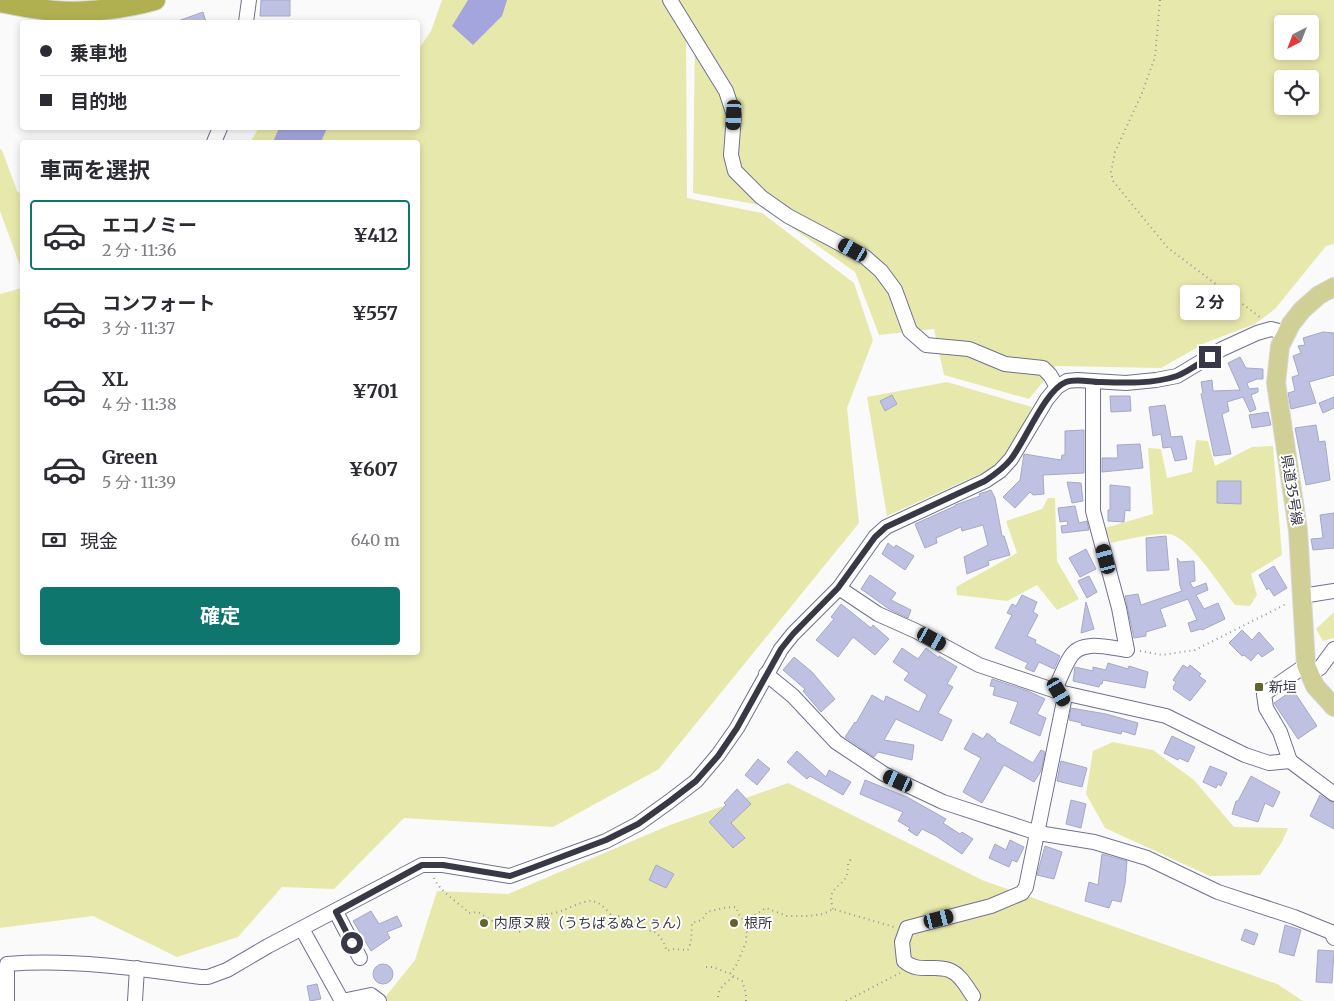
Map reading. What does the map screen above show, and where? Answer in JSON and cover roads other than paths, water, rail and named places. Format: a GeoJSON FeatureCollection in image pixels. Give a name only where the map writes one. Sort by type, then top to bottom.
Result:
{"type":"FeatureCollection","features":[{"type":"Feature","properties":{"kind":"highway"},"geometry":{"type":"LineString","coordinates":[[0,2],[29,4],[70,11],[111,8],[155,0]]}},
{"type":"Feature","properties":{"kind":"main road","name":"県道35号線"},"geometry":{"type":"LineString","coordinates":[[1334,287],[1319,295],[1279,331],[1280,346],[1276,383],[1298,530],[1298,598],[1308,669],[1316,686],[1334,707]]}},
{"type":"Feature","properties":{"kind":"street"},"geometry":{"type":"LineString","coordinates":[[246,20],[249,0]]}},
{"type":"Feature","properties":{"kind":"street"},"geometry":{"type":"LineString","coordinates":[[670,0],[726,90],[734,115],[731,156],[734,171],[761,196],[788,216],[865,257],[881,271],[895,290],[910,331],[926,345],[968,349],[1005,364],[1043,368],[1050,374],[1057,388]]}},
{"type":"Feature","properties":{"kind":"street"},"geometry":{"type":"LineString","coordinates":[[7,1001],[7,964],[56,961],[137,968],[208,977],[227,970],[422,865],[443,865],[510,876],[606,840],[638,824],[696,781],[718,756],[737,728],[781,649],[838,588],[875,537],[886,527],[985,481],[1000,471],[1011,459],[1048,399],[1057,388],[1067,381],[1077,380],[1126,383],[1177,376],[1222,349],[1257,333],[1279,331]]}},
{"type":"Feature","properties":{"kind":"street"},"geometry":{"type":"LineString","coordinates":[[973,996],[961,979],[949,970],[918,968],[910,966],[904,961],[903,939],[907,928],[991,906],[1022,893],[1026,887],[1038,833],[1044,793],[1064,701],[1057,685],[1060,678],[1071,655],[1080,647],[1092,646],[1127,650],[1119,608],[1093,511],[1093,382]]}},
{"type":"Feature","properties":{"kind":"street"},"geometry":{"type":"LineString","coordinates":[[838,588],[878,614],[916,631],[979,665],[1059,692],[1166,716],[1269,764],[1290,761]]}},
{"type":"Feature","properties":{"kind":"street"},"geometry":{"type":"LineString","coordinates":[[1298,598],[1334,591]]}},
{"type":"Feature","properties":{"kind":"street"},"geometry":{"type":"LineString","coordinates":[[1334,649],[1320,668],[1308,669],[1264,694],[1266,708],[1280,732],[1290,761],[1334,794]]}},
{"type":"Feature","properties":{"kind":"street"},"geometry":{"type":"LineString","coordinates":[[766,674],[793,696],[836,742],[884,774],[943,802],[1038,833],[1094,842],[1147,858],[1218,892],[1294,917],[1331,932],[1334,938]]}},
{"type":"Feature","properties":{"kind":"street"},"geometry":{"type":"LineString","coordinates":[[336,912],[360,958]]}},
{"type":"Feature","properties":{"kind":"street"},"geometry":{"type":"LineString","coordinates":[[302,929],[342,1001],[371,995],[379,1001]]}},
{"type":"Feature","properties":{"kind":"street"},"geometry":{"type":"LineString","coordinates":[[135,1001],[137,968]]}},
{"type":"Feature","properties":{"kind":"water"},"geometry":{"type":"Polygon","coordinates":[[[468,0],[507,0],[502,16],[473,45],[452,26],[468,0]]]}},
{"type":"Feature","properties":{"kind":"water"},"geometry":{"type":"Polygon","coordinates":[[[278,130],[326,130],[322,140],[274,140],[278,130]]]}},
{"type":"Feature","properties":{"kind":"place","name":"新垣"},"geometry":{"type":"Point","coordinates":[1259,687]}},
{"type":"Feature","properties":{"kind":"place","name":"内原ヌ殿（うちばるぬとぅん）"},"geometry":{"type":"Point","coordinates":[484,923]}},
{"type":"Feature","properties":{"kind":"place","name":"根所"},"geometry":{"type":"Point","coordinates":[734,923]}}]}
